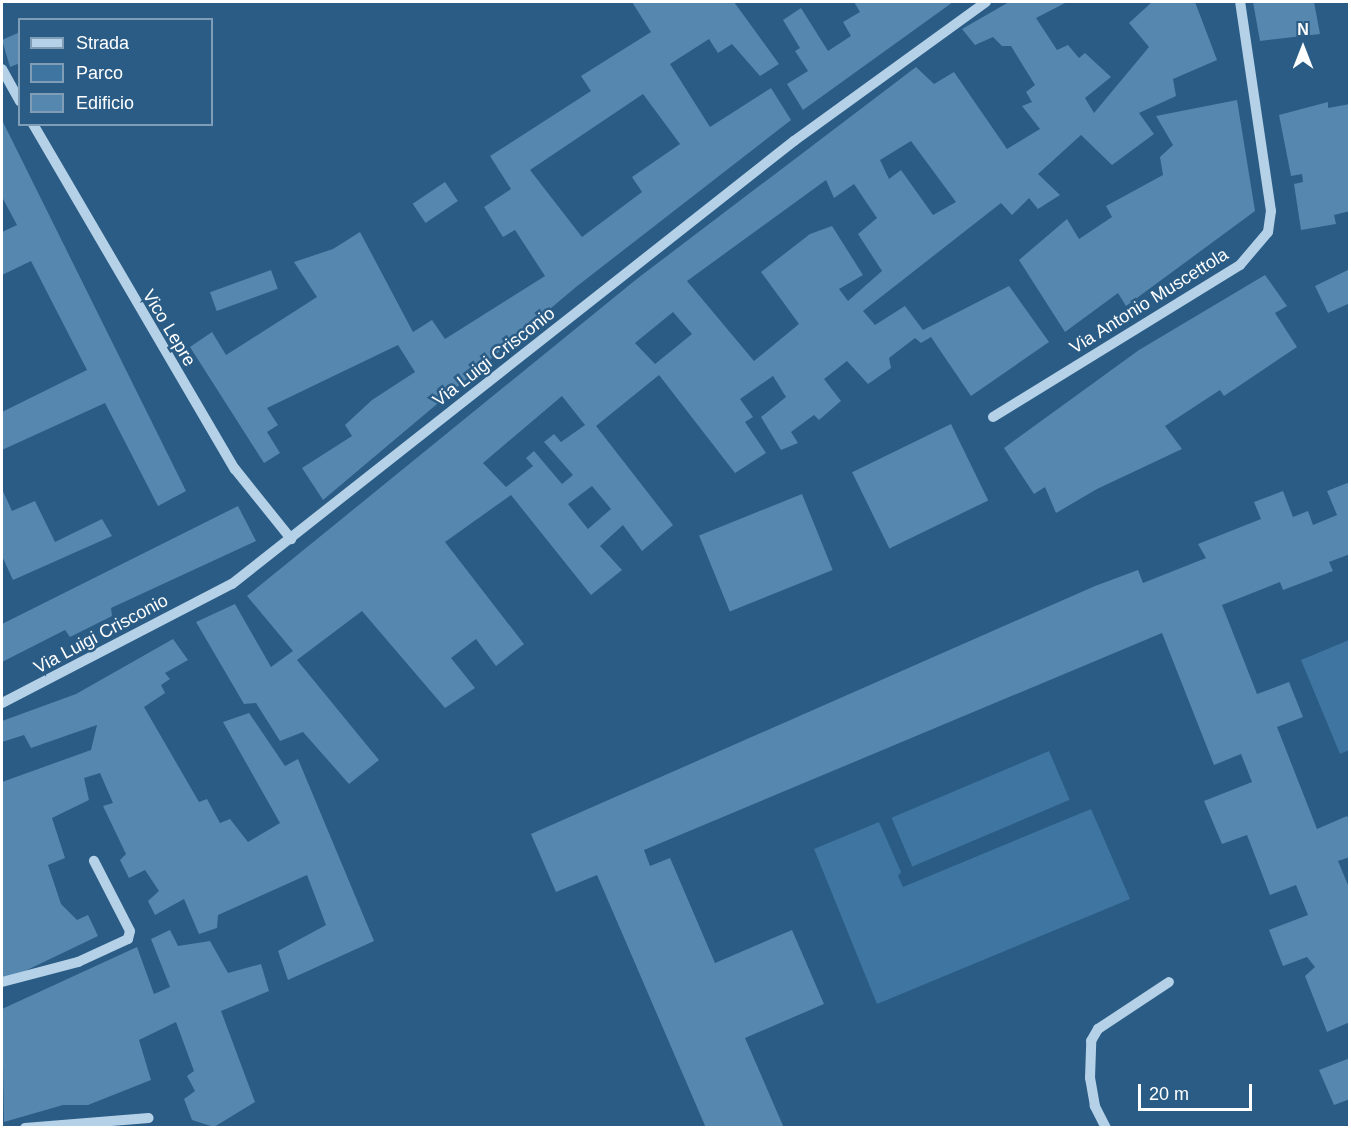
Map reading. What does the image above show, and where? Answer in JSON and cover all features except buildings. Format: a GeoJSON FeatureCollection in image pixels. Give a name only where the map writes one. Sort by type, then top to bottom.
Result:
{"type":"FeatureCollection","features":[{"type":"Feature","properties":{"kind":"street","name":"Via Luigi Crisconio"},"geometry":{"type":"LineString","coordinates":[[2,703],[231,584],[794,141],[986,2]]}},
{"type":"Feature","properties":{"kind":"street","name":"Via Antonio Muscettola"},"geometry":{"type":"LineString","coordinates":[[993,417],[1240,265],[1268,232],[1271,211],[1240,2]]}},
{"type":"Feature","properties":{"kind":"street"},"geometry":{"type":"LineString","coordinates":[[2,69],[18,97]]}},
{"type":"Feature","properties":{"kind":"street","name":"Vico Lepre"},"geometry":{"type":"LineString","coordinates":[[34,126],[235,469],[291,539]]}},
{"type":"Feature","properties":{"kind":"street"},"geometry":{"type":"LineString","coordinates":[[2,982],[78,962],[128,939],[130,931],[94,861]]}},
{"type":"Feature","properties":{"kind":"street"},"geometry":{"type":"LineString","coordinates":[[1106,1128],[1095,1106],[1090,1078],[1091,1041],[1098,1029],[1169,982]]}},
{"type":"Feature","properties":{"kind":"street"},"geometry":{"type":"LineString","coordinates":[[25,1128],[149,1118]]}},
{"type":"Feature","properties":{"kind":"green space"},"geometry":{"type":"Polygon","coordinates":[[[1349,640],[1349,750],[1340,754],[1301,660],[1349,640]]]}},
{"type":"Feature","properties":{"kind":"green space"},"geometry":{"type":"Polygon","coordinates":[[[1049,751],[1070,800],[912,867],[892,818],[1049,751]]]}},
{"type":"Feature","properties":{"kind":"green space"},"geometry":{"type":"Polygon","coordinates":[[[1091,809],[1130,899],[877,1004],[814,849],[879,822],[901,872],[898,876],[903,887],[1091,809]]]}}]}
